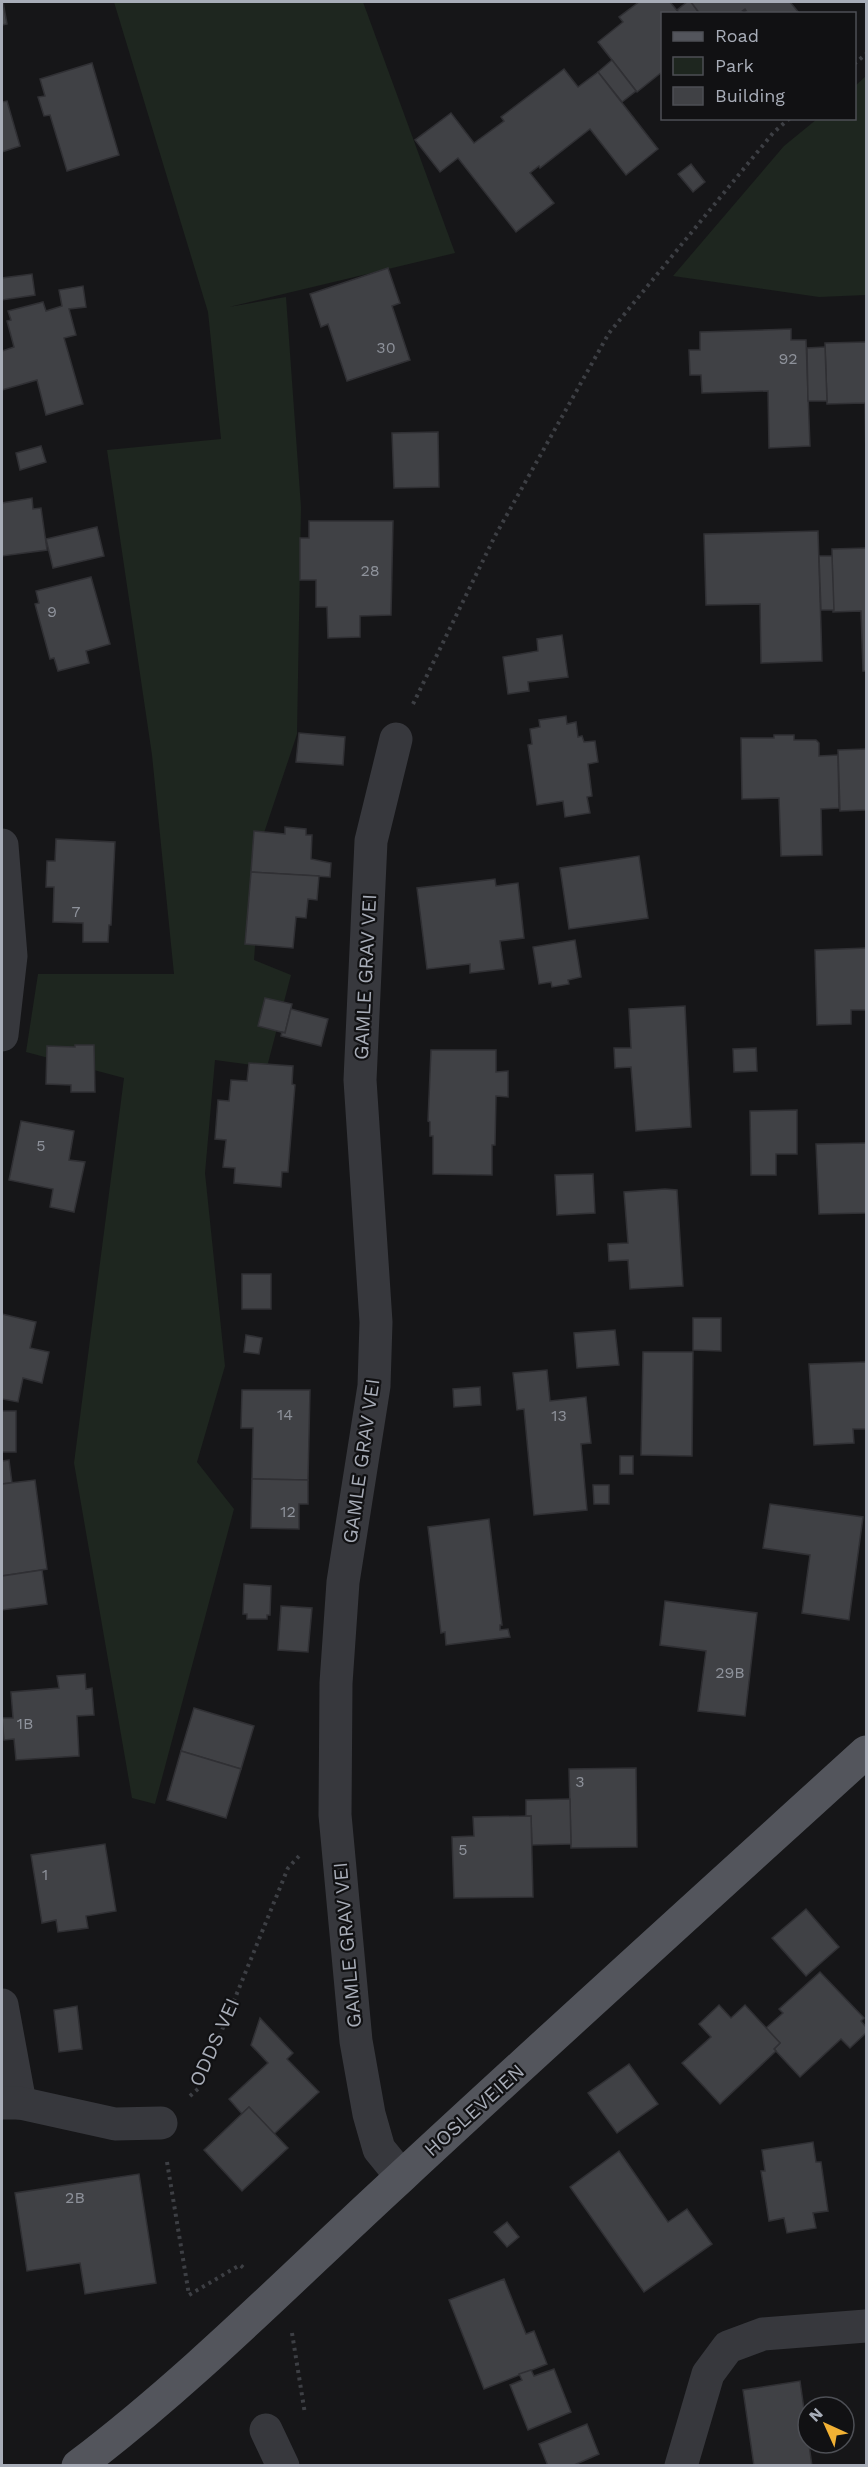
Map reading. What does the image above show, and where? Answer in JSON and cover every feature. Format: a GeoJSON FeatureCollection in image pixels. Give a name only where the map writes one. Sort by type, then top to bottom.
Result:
{"type":"FeatureCollection","features":[{"type":"Feature","properties":{"kind":"main road","name":"HOSLEVEIEN"},"geometry":{"type":"LineString","coordinates":[[78,2466],[108,2443],[203,2360],[401,2176],[867,1752]]}},
{"type":"Feature","properties":{"kind":"street","name":"GAMLE GRAV VEI"},"geometry":{"type":"LineString","coordinates":[[396,739],[371,841],[360,1080],[376,1322],[374,1386],[343,1582],[336,1683],[335,1815],[356,2041],[367,2104],[380,2149],[401,2176]]}},
{"type":"Feature","properties":{"kind":"street"},"geometry":{"type":"LineString","coordinates":[[2,845],[11,956],[2,1035]]}},
{"type":"Feature","properties":{"kind":"street"},"geometry":{"type":"LineString","coordinates":[[2,2005],[11,2103],[115,2124],[161,2123]]}},
{"type":"Feature","properties":{"kind":"street"},"geometry":{"type":"LineString","coordinates":[[681,2466],[708,2374],[728,2347],[763,2334],[867,2326]]}},
{"type":"Feature","properties":{"kind":"street"},"geometry":{"type":"LineString","coordinates":[[266,2430],[283,2466]]}},
{"type":"Feature","properties":{"kind":"path"},"geometry":{"type":"LineString","coordinates":[[396,739],[495,536],[609,333],[773,133],[788,120]]}},
{"type":"Feature","properties":{"kind":"path","name":"ODDS VEI"},"geometry":{"type":"LineString","coordinates":[[161,2123],[198,2089],[288,1868],[335,1815]]}},
{"type":"Feature","properties":{"kind":"path"},"geometry":{"type":"LineString","coordinates":[[161,2123],[189,2295],[240,2265],[250,2275]]}},
{"type":"Feature","properties":{"kind":"path"},"geometry":{"type":"LineString","coordinates":[[291,2327],[306,2422]]}},
{"type":"Feature","properties":{"kind":"green space"},"geometry":{"type":"Polygon","coordinates":[[[114,2],[363,2],[455,253],[229,307],[286,297],[301,507],[297,734],[263,836],[254,960],[291,975],[267,1067],[215,1060],[205,1173],[225,1366],[197,1462],[234,1509],[155,1804],[132,1798],[74,1463],[124,1078],[26,1052],[38,974],[174,974],[152,755],[107,450],[221,439],[208,312],[114,2]]]}},
{"type":"Feature","properties":{"kind":"green space"},"geometry":{"type":"Polygon","coordinates":[[[866,76],[866,295],[819,297],[673,276],[784,146],[816,120],[856,120],[856,85],[866,76]]]}},
{"type":"Feature","properties":{"kind":"building"},"geometry":{"type":"Polygon","coordinates":[[[2,2],[7,24],[2,25],[2,2]]]}},
{"type":"Feature","properties":{"kind":"building"},"geometry":{"type":"Polygon","coordinates":[[[639,2],[670,2],[678,12],[661,12],[661,73],[637,92],[598,42],[623,22],[619,17],[639,2]]]}},
{"type":"Feature","properties":{"kind":"building"},"geometry":{"type":"Polygon","coordinates":[[[687,2],[691,2],[698,12],[678,12],[677,10],[687,2]]]}},
{"type":"Feature","properties":{"kind":"building"},"geometry":{"type":"Polygon","coordinates":[[[691,2],[790,2],[798,12],[747,12],[745,9],[741,12],[698,12],[691,2]]]}},
{"type":"Feature","properties":{"kind":"building"},"geometry":{"type":"Polygon","coordinates":[[[612,60],[636,91],[622,102],[598,72],[612,60]]]}},
{"type":"Feature","properties":{"kind":"building"},"geometry":{"type":"Polygon","coordinates":[[[92,63],[119,155],[67,171],[50,115],[44,116],[38,97],[45,96],[40,79],[92,63]]]}},
{"type":"Feature","properties":{"kind":"building"},"geometry":{"type":"Polygon","coordinates":[[[564,69],[578,87],[598,72],[658,149],[626,175],[590,129],[540,168],[539,166],[530,173],[554,203],[516,232],[458,158],[440,172],[415,140],[451,113],[474,143],[504,121],[501,117],[564,69]]]}},
{"type":"Feature","properties":{"kind":"building"},"geometry":{"type":"Polygon","coordinates":[[[7,101],[20,146],[2,152],[2,102],[7,101]]]}},
{"type":"Feature","properties":{"kind":"building"},"geometry":{"type":"Polygon","coordinates":[[[691,164],[705,182],[693,192],[678,174],[691,164]]]}},
{"type":"Feature","properties":{"kind":"building"},"geometry":{"type":"Polygon","coordinates":[[[388,268],[400,303],[392,306],[410,360],[347,381],[328,324],[321,327],[310,294],[388,268]]]}},
{"type":"Feature","properties":{"kind":"building"},"geometry":{"type":"Polygon","coordinates":[[[32,274],[35,295],[2,300],[2,278],[32,274]]]}},
{"type":"Feature","properties":{"kind":"building"},"geometry":{"type":"Polygon","coordinates":[[[83,286],[86,307],[69,309],[76,335],[64,338],[83,404],[46,415],[37,380],[2,390],[2,351],[14,347],[7,321],[11,320],[8,311],[43,302],[46,311],[62,306],[59,290],[83,286]]]}},
{"type":"Feature","properties":{"kind":"building"},"geometry":{"type":"Polygon","coordinates":[[[791,329],[791,340],[806,340],[810,446],[769,448],[768,391],[702,393],[701,375],[690,375],[689,350],[700,350],[700,332],[791,329]]]}},
{"type":"Feature","properties":{"kind":"building"},"geometry":{"type":"Polygon","coordinates":[[[866,342],[866,461],[865,403],[827,404],[825,343],[866,342]]]}},
{"type":"Feature","properties":{"kind":"building"},"geometry":{"type":"Polygon","coordinates":[[[825,347],[827,401],[808,401],[807,348],[825,347]]]}},
{"type":"Feature","properties":{"kind":"building"},"geometry":{"type":"Polygon","coordinates":[[[438,432],[439,487],[394,488],[392,433],[438,432]]]}},
{"type":"Feature","properties":{"kind":"building"},"geometry":{"type":"Polygon","coordinates":[[[41,446],[46,462],[20,470],[16,453],[41,446]]]}},
{"type":"Feature","properties":{"kind":"building"},"geometry":{"type":"Polygon","coordinates":[[[32,498],[33,509],[41,508],[47,550],[2,556],[2,503],[32,498]]]}},
{"type":"Feature","properties":{"kind":"building"},"geometry":{"type":"Polygon","coordinates":[[[309,521],[393,521],[391,615],[360,616],[360,637],[328,638],[327,607],[316,607],[316,580],[300,580],[300,538],[309,538],[309,521]]]}},
{"type":"Feature","properties":{"kind":"building"},"geometry":{"type":"Polygon","coordinates":[[[97,527],[104,556],[53,568],[46,539],[97,527]]]}},
{"type":"Feature","properties":{"kind":"building"},"geometry":{"type":"Polygon","coordinates":[[[818,531],[822,661],[761,663],[760,604],[706,605],[704,534],[818,531]]]}},
{"type":"Feature","properties":{"kind":"building"},"geometry":{"type":"Polygon","coordinates":[[[866,548],[866,671],[863,671],[861,611],[833,612],[832,549],[866,548]]]}},
{"type":"Feature","properties":{"kind":"building"},"geometry":{"type":"Polygon","coordinates":[[[819,556],[832,556],[834,610],[821,610],[819,556]]]}},
{"type":"Feature","properties":{"kind":"building"},"geometry":{"type":"Polygon","coordinates":[[[91,577],[110,644],[86,651],[89,663],[58,671],[54,658],[50,659],[35,604],[39,603],[36,591],[91,577]]]}},
{"type":"Feature","properties":{"kind":"building"},"geometry":{"type":"Polygon","coordinates":[[[562,635],[568,677],[528,682],[529,691],[508,694],[503,657],[538,651],[537,639],[562,635]]]}},
{"type":"Feature","properties":{"kind":"building"},"geometry":{"type":"Polygon","coordinates":[[[566,716],[567,724],[576,722],[578,737],[582,736],[584,742],[595,741],[598,762],[588,764],[592,796],[587,797],[590,813],[565,817],[563,801],[537,805],[528,745],[532,744],[530,729],[540,727],[539,720],[566,716]]]}},
{"type":"Feature","properties":{"kind":"building"},"geometry":{"type":"Polygon","coordinates":[[[299,733],[345,737],[343,765],[296,762],[299,733]]]}},
{"type":"Feature","properties":{"kind":"building"},"geometry":{"type":"Polygon","coordinates":[[[774,735],[794,735],[794,740],[816,740],[819,743],[819,756],[838,755],[839,808],[821,809],[822,855],[781,856],[779,798],[742,799],[741,738],[774,738],[774,735]]]}},
{"type":"Feature","properties":{"kind":"building"},"geometry":{"type":"Polygon","coordinates":[[[866,749],[866,810],[840,811],[838,750],[866,749]]]}},
{"type":"Feature","properties":{"kind":"building"},"geometry":{"type":"Polygon","coordinates":[[[285,827],[306,829],[306,835],[312,835],[311,859],[331,863],[330,877],[251,872],[254,831],[285,834],[285,827]]]}},
{"type":"Feature","properties":{"kind":"building"},"geometry":{"type":"Polygon","coordinates":[[[56,839],[115,842],[111,925],[109,925],[108,942],[83,942],[83,923],[53,922],[54,887],[46,887],[47,861],[55,861],[56,839]]]}},
{"type":"Feature","properties":{"kind":"building"},"geometry":{"type":"Polygon","coordinates":[[[639,856],[648,918],[569,929],[560,868],[639,856]]]}},
{"type":"Feature","properties":{"kind":"building"},"geometry":{"type":"Polygon","coordinates":[[[251,872],[319,876],[317,900],[308,899],[306,918],[296,917],[293,948],[245,944],[251,872]]]}},
{"type":"Feature","properties":{"kind":"building"},"geometry":{"type":"Polygon","coordinates":[[[495,879],[496,886],[518,883],[524,938],[500,941],[504,969],[470,973],[470,964],[427,969],[417,888],[495,879]]]}},
{"type":"Feature","properties":{"kind":"building"},"geometry":{"type":"Polygon","coordinates":[[[575,940],[581,977],[568,980],[569,984],[552,987],[551,982],[539,984],[533,947],[575,940]]]}},
{"type":"Feature","properties":{"kind":"building"},"geometry":{"type":"Polygon","coordinates":[[[866,948],[866,1010],[851,1010],[851,1024],[817,1025],[815,950],[866,948]]]}},
{"type":"Feature","properties":{"kind":"building"},"geometry":{"type":"Polygon","coordinates":[[[265,998],[292,1004],[285,1033],[258,1026],[265,998]]]}},
{"type":"Feature","properties":{"kind":"building"},"geometry":{"type":"Polygon","coordinates":[[[685,1006],[691,1127],[636,1131],[631,1067],[615,1068],[614,1048],[631,1048],[629,1009],[685,1006]]]}},
{"type":"Feature","properties":{"kind":"building"},"geometry":{"type":"Polygon","coordinates":[[[291,1009],[328,1019],[321,1046],[281,1036],[282,1032],[285,1033],[291,1009]]]}},
{"type":"Feature","properties":{"kind":"building"},"geometry":{"type":"Polygon","coordinates":[[[75,1045],[94,1045],[95,1092],[71,1092],[71,1085],[46,1084],[47,1046],[75,1047],[75,1045]]]}},
{"type":"Feature","properties":{"kind":"building"},"geometry":{"type":"Polygon","coordinates":[[[756,1048],[757,1071],[734,1072],[733,1049],[756,1048]]]}},
{"type":"Feature","properties":{"kind":"building"},"geometry":{"type":"Polygon","coordinates":[[[431,1050],[496,1050],[496,1072],[508,1071],[508,1097],[496,1096],[492,1175],[433,1174],[433,1136],[430,1136],[430,1122],[428,1121],[431,1050]]]}},
{"type":"Feature","properties":{"kind":"building"},"geometry":{"type":"Polygon","coordinates":[[[249,1063],[293,1066],[292,1084],[295,1085],[288,1172],[282,1172],[281,1187],[234,1183],[235,1168],[223,1167],[226,1140],[215,1139],[218,1100],[229,1101],[231,1080],[247,1081],[249,1063]]]}},
{"type":"Feature","properties":{"kind":"building"},"geometry":{"type":"Polygon","coordinates":[[[797,1110],[797,1154],[776,1154],[776,1175],[751,1175],[750,1111],[797,1110]]]}},
{"type":"Feature","properties":{"kind":"building"},"geometry":{"type":"Polygon","coordinates":[[[21,1121],[74,1131],[69,1160],[85,1162],[74,1212],[50,1207],[53,1189],[9,1180],[21,1121]]]}},
{"type":"Feature","properties":{"kind":"building"},"geometry":{"type":"Polygon","coordinates":[[[866,1143],[866,1213],[819,1214],[816,1144],[866,1143]]]}},
{"type":"Feature","properties":{"kind":"building"},"geometry":{"type":"Polygon","coordinates":[[[593,1174],[595,1213],[557,1215],[555,1175],[593,1174]]]}},
{"type":"Feature","properties":{"kind":"building"},"geometry":{"type":"Polygon","coordinates":[[[677,1190],[683,1286],[630,1289],[628,1260],[609,1261],[608,1244],[628,1243],[624,1192],[677,1190]]]}},
{"type":"Feature","properties":{"kind":"building"},"geometry":{"type":"Polygon","coordinates":[[[242,1274],[271,1274],[271,1309],[242,1309],[242,1274]]]}},
{"type":"Feature","properties":{"kind":"building"},"geometry":{"type":"Polygon","coordinates":[[[2,1314],[36,1322],[30,1348],[49,1352],[42,1383],[23,1378],[18,1402],[2,1399],[2,1314]]]}},
{"type":"Feature","properties":{"kind":"building"},"geometry":{"type":"Polygon","coordinates":[[[693,1318],[721,1318],[721,1351],[693,1350],[693,1318]]]}},
{"type":"Feature","properties":{"kind":"building"},"geometry":{"type":"Polygon","coordinates":[[[615,1330],[619,1365],[577,1368],[574,1333],[615,1330]]]}},
{"type":"Feature","properties":{"kind":"building"},"geometry":{"type":"Polygon","coordinates":[[[246,1335],[262,1338],[259,1354],[244,1352],[246,1335]]]}},
{"type":"Feature","properties":{"kind":"building"},"geometry":{"type":"Polygon","coordinates":[[[643,1352],[693,1352],[692,1456],[641,1455],[643,1352]]]}},
{"type":"Feature","properties":{"kind":"building"},"geometry":{"type":"Polygon","coordinates":[[[866,1362],[866,1429],[853,1429],[854,1443],[814,1445],[809,1364],[866,1362]]]}},
{"type":"Feature","properties":{"kind":"building"},"geometry":{"type":"Polygon","coordinates":[[[547,1370],[550,1401],[586,1397],[591,1443],[581,1444],[587,1510],[534,1515],[524,1409],[517,1410],[513,1373],[547,1370]]]}},
{"type":"Feature","properties":{"kind":"building"},"geometry":{"type":"Polygon","coordinates":[[[480,1387],[481,1405],[454,1407],[453,1389],[480,1387]]]}},
{"type":"Feature","properties":{"kind":"building"},"geometry":{"type":"Polygon","coordinates":[[[242,1390],[310,1390],[308,1480],[252,1479],[253,1428],[241,1428],[242,1390]]]}},
{"type":"Feature","properties":{"kind":"building"},"geometry":{"type":"Polygon","coordinates":[[[2,1411],[16,1411],[16,1452],[2,1452],[2,1411]]]}},
{"type":"Feature","properties":{"kind":"building"},"geometry":{"type":"Polygon","coordinates":[[[620,1456],[633,1456],[633,1474],[620,1474],[620,1456]]]}},
{"type":"Feature","properties":{"kind":"building"},"geometry":{"type":"Polygon","coordinates":[[[9,1460],[12,1483],[2,1484],[2,1461],[9,1460]]]}},
{"type":"Feature","properties":{"kind":"building"},"geometry":{"type":"Polygon","coordinates":[[[252,1479],[308,1480],[308,1504],[299,1504],[299,1529],[251,1528],[252,1479]]]}},
{"type":"Feature","properties":{"kind":"building"},"geometry":{"type":"Polygon","coordinates":[[[35,1480],[47,1569],[2,1576],[2,1484],[35,1480]]]}},
{"type":"Feature","properties":{"kind":"building"},"geometry":{"type":"Polygon","coordinates":[[[593,1485],[609,1485],[609,1504],[594,1504],[593,1485]]]}},
{"type":"Feature","properties":{"kind":"building"},"geometry":{"type":"Polygon","coordinates":[[[770,1504],[863,1517],[849,1620],[802,1613],[810,1555],[763,1548],[770,1504]]]}},
{"type":"Feature","properties":{"kind":"building"},"geometry":{"type":"Polygon","coordinates":[[[489,1519],[502,1625],[500,1625],[500,1630],[508,1629],[510,1637],[446,1645],[445,1632],[441,1633],[428,1527],[489,1519]]]}},
{"type":"Feature","properties":{"kind":"building"},"geometry":{"type":"Polygon","coordinates":[[[42,1570],[47,1604],[2,1610],[2,1576],[42,1570]]]}},
{"type":"Feature","properties":{"kind":"building"},"geometry":{"type":"Polygon","coordinates":[[[244,1584],[271,1586],[270,1615],[267,1615],[267,1619],[247,1619],[247,1614],[243,1614],[244,1584]]]}},
{"type":"Feature","properties":{"kind":"building"},"geometry":{"type":"Polygon","coordinates":[[[665,1601],[757,1613],[745,1716],[698,1711],[706,1651],[660,1645],[665,1601]]]}},
{"type":"Feature","properties":{"kind":"building"},"geometry":{"type":"Polygon","coordinates":[[[281,1606],[312,1608],[308,1652],[278,1650],[281,1606]]]}},
{"type":"Feature","properties":{"kind":"building"},"geometry":{"type":"Polygon","coordinates":[[[85,1674],[86,1689],[92,1688],[94,1715],[77,1716],[79,1756],[16,1760],[14,1739],[4,1740],[2,1718],[13,1718],[11,1692],[59,1688],[57,1676],[85,1674]]]}},
{"type":"Feature","properties":{"kind":"building"},"geometry":{"type":"Polygon","coordinates":[[[194,1708],[254,1726],[241,1769],[181,1751],[194,1708]]]}},
{"type":"Feature","properties":{"kind":"building"},"geometry":{"type":"Polygon","coordinates":[[[181,1751],[241,1769],[226,1818],[167,1800],[181,1751]]]}},
{"type":"Feature","properties":{"kind":"building"},"geometry":{"type":"Polygon","coordinates":[[[636,1768],[637,1847],[571,1848],[569,1769],[636,1768]]]}},
{"type":"Feature","properties":{"kind":"building"},"geometry":{"type":"Polygon","coordinates":[[[570,1799],[571,1844],[532,1845],[531,1816],[526,1816],[526,1800],[570,1799]]]}},
{"type":"Feature","properties":{"kind":"building"},"geometry":{"type":"Polygon","coordinates":[[[531,1816],[533,1897],[454,1898],[452,1837],[474,1836],[473,1817],[531,1816]]]}},
{"type":"Feature","properties":{"kind":"building"},"geometry":{"type":"Polygon","coordinates":[[[105,1844],[116,1911],[86,1916],[88,1928],[58,1932],[56,1920],[42,1923],[31,1855],[105,1844]]]}},
{"type":"Feature","properties":{"kind":"building"},"geometry":{"type":"Polygon","coordinates":[[[806,1909],[839,1947],[806,1976],[772,1938],[806,1909]]]}},
{"type":"Feature","properties":{"kind":"building"},"geometry":{"type":"Polygon","coordinates":[[[820,1972],[864,2018],[861,2021],[866,2027],[866,2033],[850,2048],[841,2039],[800,2077],[774,2049],[780,2043],[766,2028],[783,2013],[779,2009],[820,1972]]]}},
{"type":"Feature","properties":{"kind":"building"},"geometry":{"type":"Polygon","coordinates":[[[719,2005],[731,2018],[745,2005],[780,2043],[774,2049],[776,2051],[720,2104],[682,2063],[711,2037],[699,2024],[719,2005]]]}},
{"type":"Feature","properties":{"kind":"building"},"geometry":{"type":"Polygon","coordinates":[[[77,2006],[82,2049],[59,2052],[54,2010],[77,2006]]]}},
{"type":"Feature","properties":{"kind":"building"},"geometry":{"type":"Polygon","coordinates":[[[260,2018],[293,2053],[287,2059],[319,2092],[274,2134],[249,2107],[242,2114],[229,2099],[268,2063],[251,2045],[260,2018]]]}},
{"type":"Feature","properties":{"kind":"building"},"geometry":{"type":"Polygon","coordinates":[[[629,2064],[658,2104],[617,2133],[588,2093],[629,2064]]]}},
{"type":"Feature","properties":{"kind":"building"},"geometry":{"type":"Polygon","coordinates":[[[249,2107],[288,2148],[242,2191],[204,2150],[249,2107]]]}},
{"type":"Feature","properties":{"kind":"building"},"geometry":{"type":"Polygon","coordinates":[[[813,2142],[816,2162],[821,2162],[828,2211],[813,2213],[816,2228],[787,2233],[784,2218],[769,2221],[761,2171],[765,2171],[762,2150],[813,2142]]]}},
{"type":"Feature","properties":{"kind":"building"},"geometry":{"type":"Polygon","coordinates":[[[619,2151],[668,2222],[687,2209],[712,2244],[644,2292],[570,2187],[619,2151]]]}},
{"type":"Feature","properties":{"kind":"building"},"geometry":{"type":"Polygon","coordinates":[[[139,2174],[156,2283],[85,2294],[80,2263],[27,2271],[15,2193],[139,2174]]]}},
{"type":"Feature","properties":{"kind":"building"},"geometry":{"type":"Polygon","coordinates":[[[507,2222],[519,2237],[507,2247],[494,2232],[507,2222]]]}},
{"type":"Feature","properties":{"kind":"building"},"geometry":{"type":"Polygon","coordinates":[[[504,2279],[526,2334],[534,2331],[547,2364],[484,2389],[449,2300],[504,2279]]]}},
{"type":"Feature","properties":{"kind":"building"},"geometry":{"type":"Polygon","coordinates":[[[554,2369],[571,2412],[528,2430],[510,2385],[522,2380],[519,2374],[531,2370],[534,2376],[554,2369]]]}},
{"type":"Feature","properties":{"kind":"building"},"geometry":{"type":"Polygon","coordinates":[[[800,2381],[802,2395],[796,2395],[796,2455],[810,2455],[812,2466],[754,2466],[743,2390],[800,2381]]]}},
{"type":"Feature","properties":{"kind":"building"},"geometry":{"type":"Polygon","coordinates":[[[587,2424],[599,2454],[572,2466],[548,2466],[539,2444],[587,2424]]]}}]}
